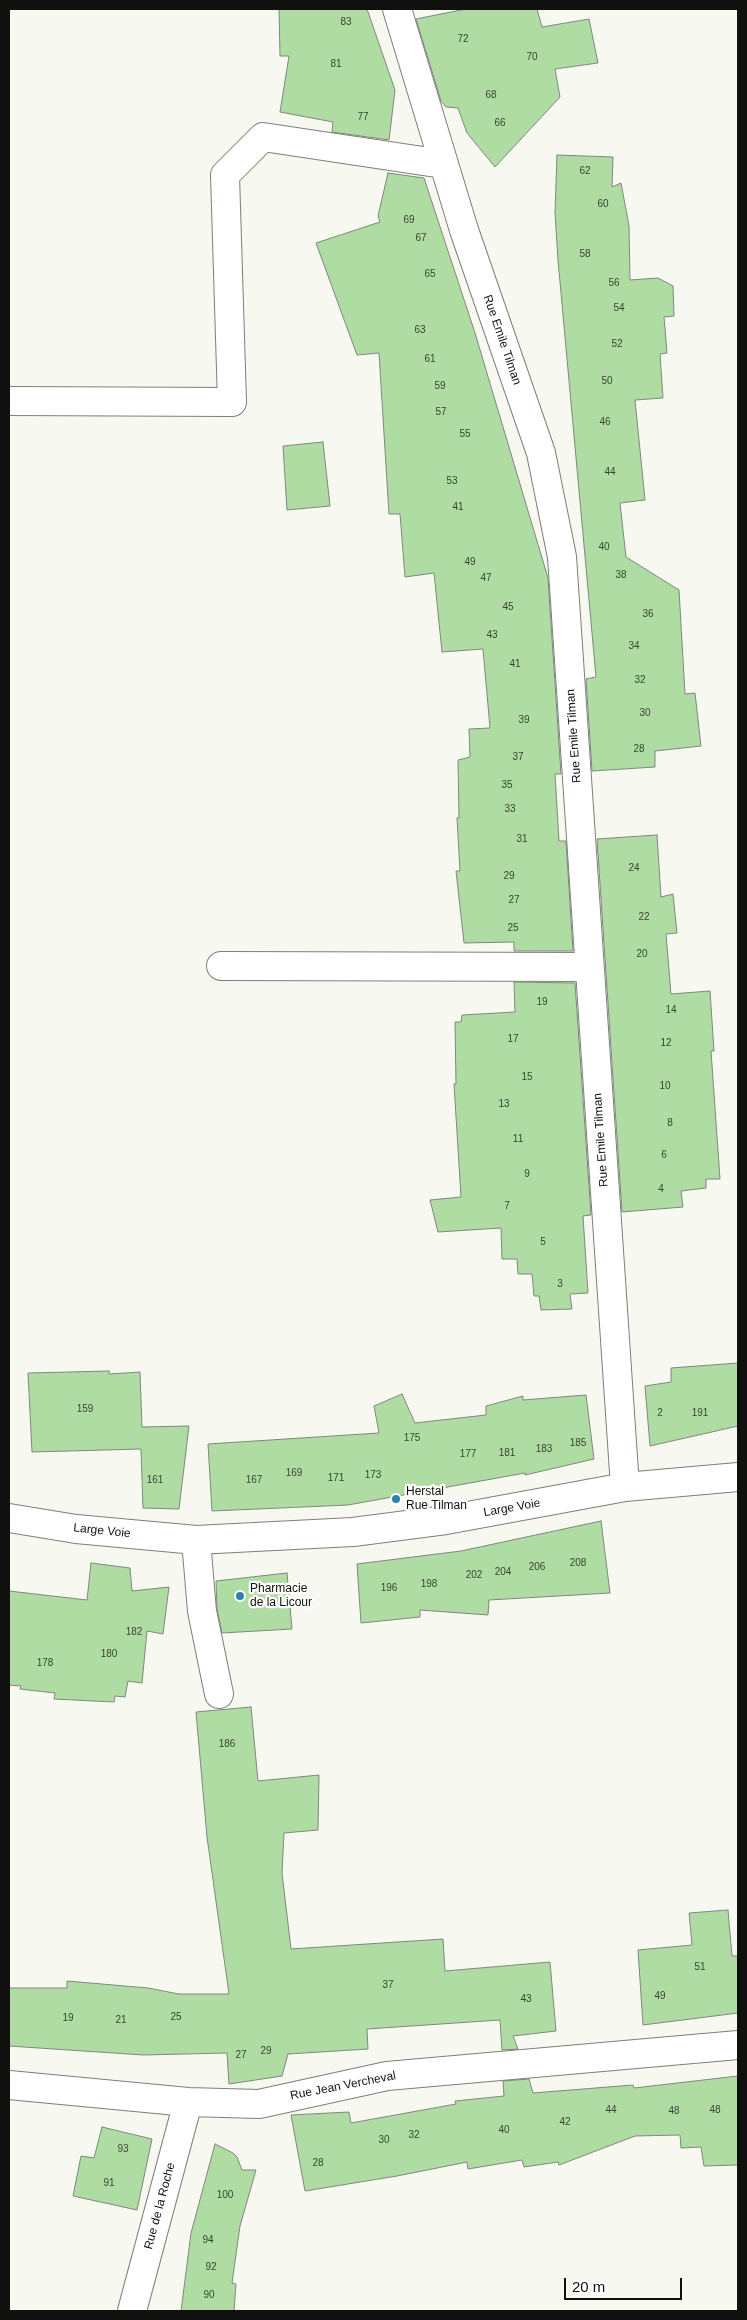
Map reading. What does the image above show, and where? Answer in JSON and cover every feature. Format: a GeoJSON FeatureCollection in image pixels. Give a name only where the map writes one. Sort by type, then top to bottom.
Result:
{"type":"FeatureCollection","features":[{"type":"Feature","properties":{"kind":"street","name":"Rue Emile Tilman"},"geometry":{"type":"LineString","coordinates":[[397,9],[443,164],[541,453],[562,557],[625,1487]]}},
{"type":"Feature","properties":{"kind":"street"},"geometry":{"type":"LineString","coordinates":[[9,401],[232,402],[225,175],[263,137],[443,164]]}},
{"type":"Feature","properties":{"kind":"street"},"geometry":{"type":"LineString","coordinates":[[220,966],[589,967]]}},
{"type":"Feature","properties":{"kind":"street","name":"Large Voie"},"geometry":{"type":"LineString","coordinates":[[9,1518],[76,1529],[196,1540],[362,1531],[446,1520],[625,1487],[738,1477]]}},
{"type":"Feature","properties":{"kind":"street"},"geometry":{"type":"LineString","coordinates":[[196,1540],[202,1611],[219,1694]]}},
{"type":"Feature","properties":{"kind":"street","name":"Rue Jean Vercheval"},"geometry":{"type":"LineString","coordinates":[[9,2085],[188,2102],[259,2104],[387,2076],[738,2045]]}},
{"type":"Feature","properties":{"kind":"street","name":"Rue de la Roche"},"geometry":{"type":"LineString","coordinates":[[132,2311],[188,2102]]}},
{"type":"Feature","properties":{"kind":"building"},"geometry":{"type":"Polygon","coordinates":[[[279,9],[367,9],[395,90],[389,140],[332,132],[333,122],[280,112],[289,56],[280,56],[279,9]]]}},
{"type":"Feature","properties":{"kind":"building"},"geometry":{"type":"Polygon","coordinates":[[[466,9],[537,9],[542,27],[589,19],[598,63],[555,69],[560,97],[495,167],[467,133],[458,108],[446,107],[441,101],[416,19],[466,9]]]}},
{"type":"Feature","properties":{"kind":"building"},"geometry":{"type":"Polygon","coordinates":[[[557,155],[613,157],[612,187],[621,183],[629,226],[630,280],[658,278],[673,286],[674,316],[664,317],[667,353],[660,354],[663,398],[635,400],[645,500],[620,503],[626,557],[679,590],[685,694],[695,693],[701,746],[655,751],[655,767],[592,771],[586,679],[596,677],[558,260],[555,213],[557,155]]]}},
{"type":"Feature","properties":{"kind":"building"},"geometry":{"type":"Polygon","coordinates":[[[388,173],[424,178],[475,333],[548,578],[561,774],[555,774],[559,841],[566,841],[573,951],[514,951],[514,942],[464,943],[456,871],[460,871],[457,818],[459,818],[458,760],[470,757],[469,729],[490,728],[483,649],[442,652],[434,573],[405,577],[400,514],[389,514],[379,353],[357,355],[316,243],[380,222],[378,216],[388,173]]]}},
{"type":"Feature","properties":{"kind":"building"},"geometry":{"type":"Polygon","coordinates":[[[323,442],[330,506],[287,510],[283,446],[323,442]]]}},
{"type":"Feature","properties":{"kind":"building"},"geometry":{"type":"Polygon","coordinates":[[[657,835],[661,897],[673,894],[677,933],[666,934],[671,994],[710,991],[714,1051],[711,1051],[720,1179],[706,1179],[706,1188],[681,1191],[683,1207],[622,1212],[597,839],[657,835]]]}},
{"type":"Feature","properties":{"kind":"building"},"geometry":{"type":"Polygon","coordinates":[[[514,982],[575,983],[591,1215],[583,1216],[588,1293],[570,1294],[572,1309],[541,1310],[539,1296],[534,1296],[532,1274],[518,1274],[517,1259],[502,1259],[501,1228],[438,1232],[430,1200],[461,1197],[454,1084],[456,1084],[455,1022],[461,1022],[462,1015],[515,1012],[514,982]]]}},
{"type":"Feature","properties":{"kind":"building"},"geometry":{"type":"Polygon","coordinates":[[[738,1363],[738,1426],[650,1446],[645,1386],[671,1382],[671,1368],[738,1363]]]}},
{"type":"Feature","properties":{"kind":"building"},"geometry":{"type":"Polygon","coordinates":[[[109,1371],[109,1374],[140,1372],[142,1427],[189,1426],[179,1509],[143,1508],[141,1449],[32,1452],[28,1373],[109,1371]]]}},
{"type":"Feature","properties":{"kind":"building"},"geometry":{"type":"Polygon","coordinates":[[[402,1394],[415,1423],[486,1415],[486,1406],[523,1396],[523,1400],[586,1395],[594,1459],[525,1475],[525,1473],[348,1505],[212,1511],[208,1444],[379,1433],[374,1406],[402,1394]]]}},
{"type":"Feature","properties":{"kind":"building"},"geometry":{"type":"Polygon","coordinates":[[[601,1521],[610,1593],[489,1600],[488,1615],[420,1610],[420,1617],[361,1623],[357,1564],[461,1551],[601,1521]]]}},
{"type":"Feature","properties":{"kind":"building"},"geometry":{"type":"Polygon","coordinates":[[[91,1563],[130,1568],[132,1591],[169,1587],[163,1634],[147,1631],[142,1683],[128,1681],[125,1697],[115,1696],[114,1702],[54,1699],[55,1693],[20,1689],[21,1686],[9,1685],[9,1591],[87,1600],[91,1563]]]}},
{"type":"Feature","properties":{"kind":"building"},"geometry":{"type":"Polygon","coordinates":[[[287,1573],[292,1629],[222,1633],[217,1609],[216,1581],[287,1573]]]}},
{"type":"Feature","properties":{"kind":"building"},"geometry":{"type":"Polygon","coordinates":[[[251,1707],[258,1781],[319,1775],[318,1830],[284,1833],[282,1873],[291,1949],[443,1939],[445,1971],[550,1962],[556,2031],[513,2036],[518,2049],[502,2050],[500,2020],[367,2029],[368,2049],[288,2054],[282,2076],[229,2084],[227,2053],[143,2055],[9,2046],[9,1988],[67,1988],[67,1981],[148,1988],[179,1994],[229,1994],[207,1837],[196,1712],[251,1707]]]}},
{"type":"Feature","properties":{"kind":"building"},"geometry":{"type":"Polygon","coordinates":[[[728,1910],[732,1956],[738,1956],[738,2013],[643,2025],[638,1950],[692,1945],[689,1913],[728,1910]]]}},
{"type":"Feature","properties":{"kind":"building"},"geometry":{"type":"Polygon","coordinates":[[[738,2076],[738,2165],[704,2166],[701,2147],[681,2148],[680,2135],[635,2136],[559,2165],[558,2162],[524,2167],[522,2160],[468,2169],[467,2162],[305,2191],[291,2115],[349,2112],[351,2123],[456,2104],[455,2101],[504,2096],[503,2081],[529,2079],[533,2093],[633,2085],[634,2088],[738,2076]]]}},
{"type":"Feature","properties":{"kind":"building"},"geometry":{"type":"Polygon","coordinates":[[[102,2127],[152,2139],[137,2210],[73,2196],[81,2156],[94,2158],[102,2127]]]}},
{"type":"Feature","properties":{"kind":"building"},"geometry":{"type":"Polygon","coordinates":[[[215,2144],[233,2153],[237,2157],[242,2170],[256,2170],[240,2226],[232,2283],[236,2284],[234,2311],[181,2311],[191,2233],[215,2144]]]}},
{"type":"Feature","properties":{"kind":"place","name":"Herstal Rue Tilman"},"geometry":{"type":"Point","coordinates":[396,1499]}},
{"type":"Feature","properties":{"kind":"place","name":"Pharmacie de la Licour"},"geometry":{"type":"Point","coordinates":[240,1596]}}]}
